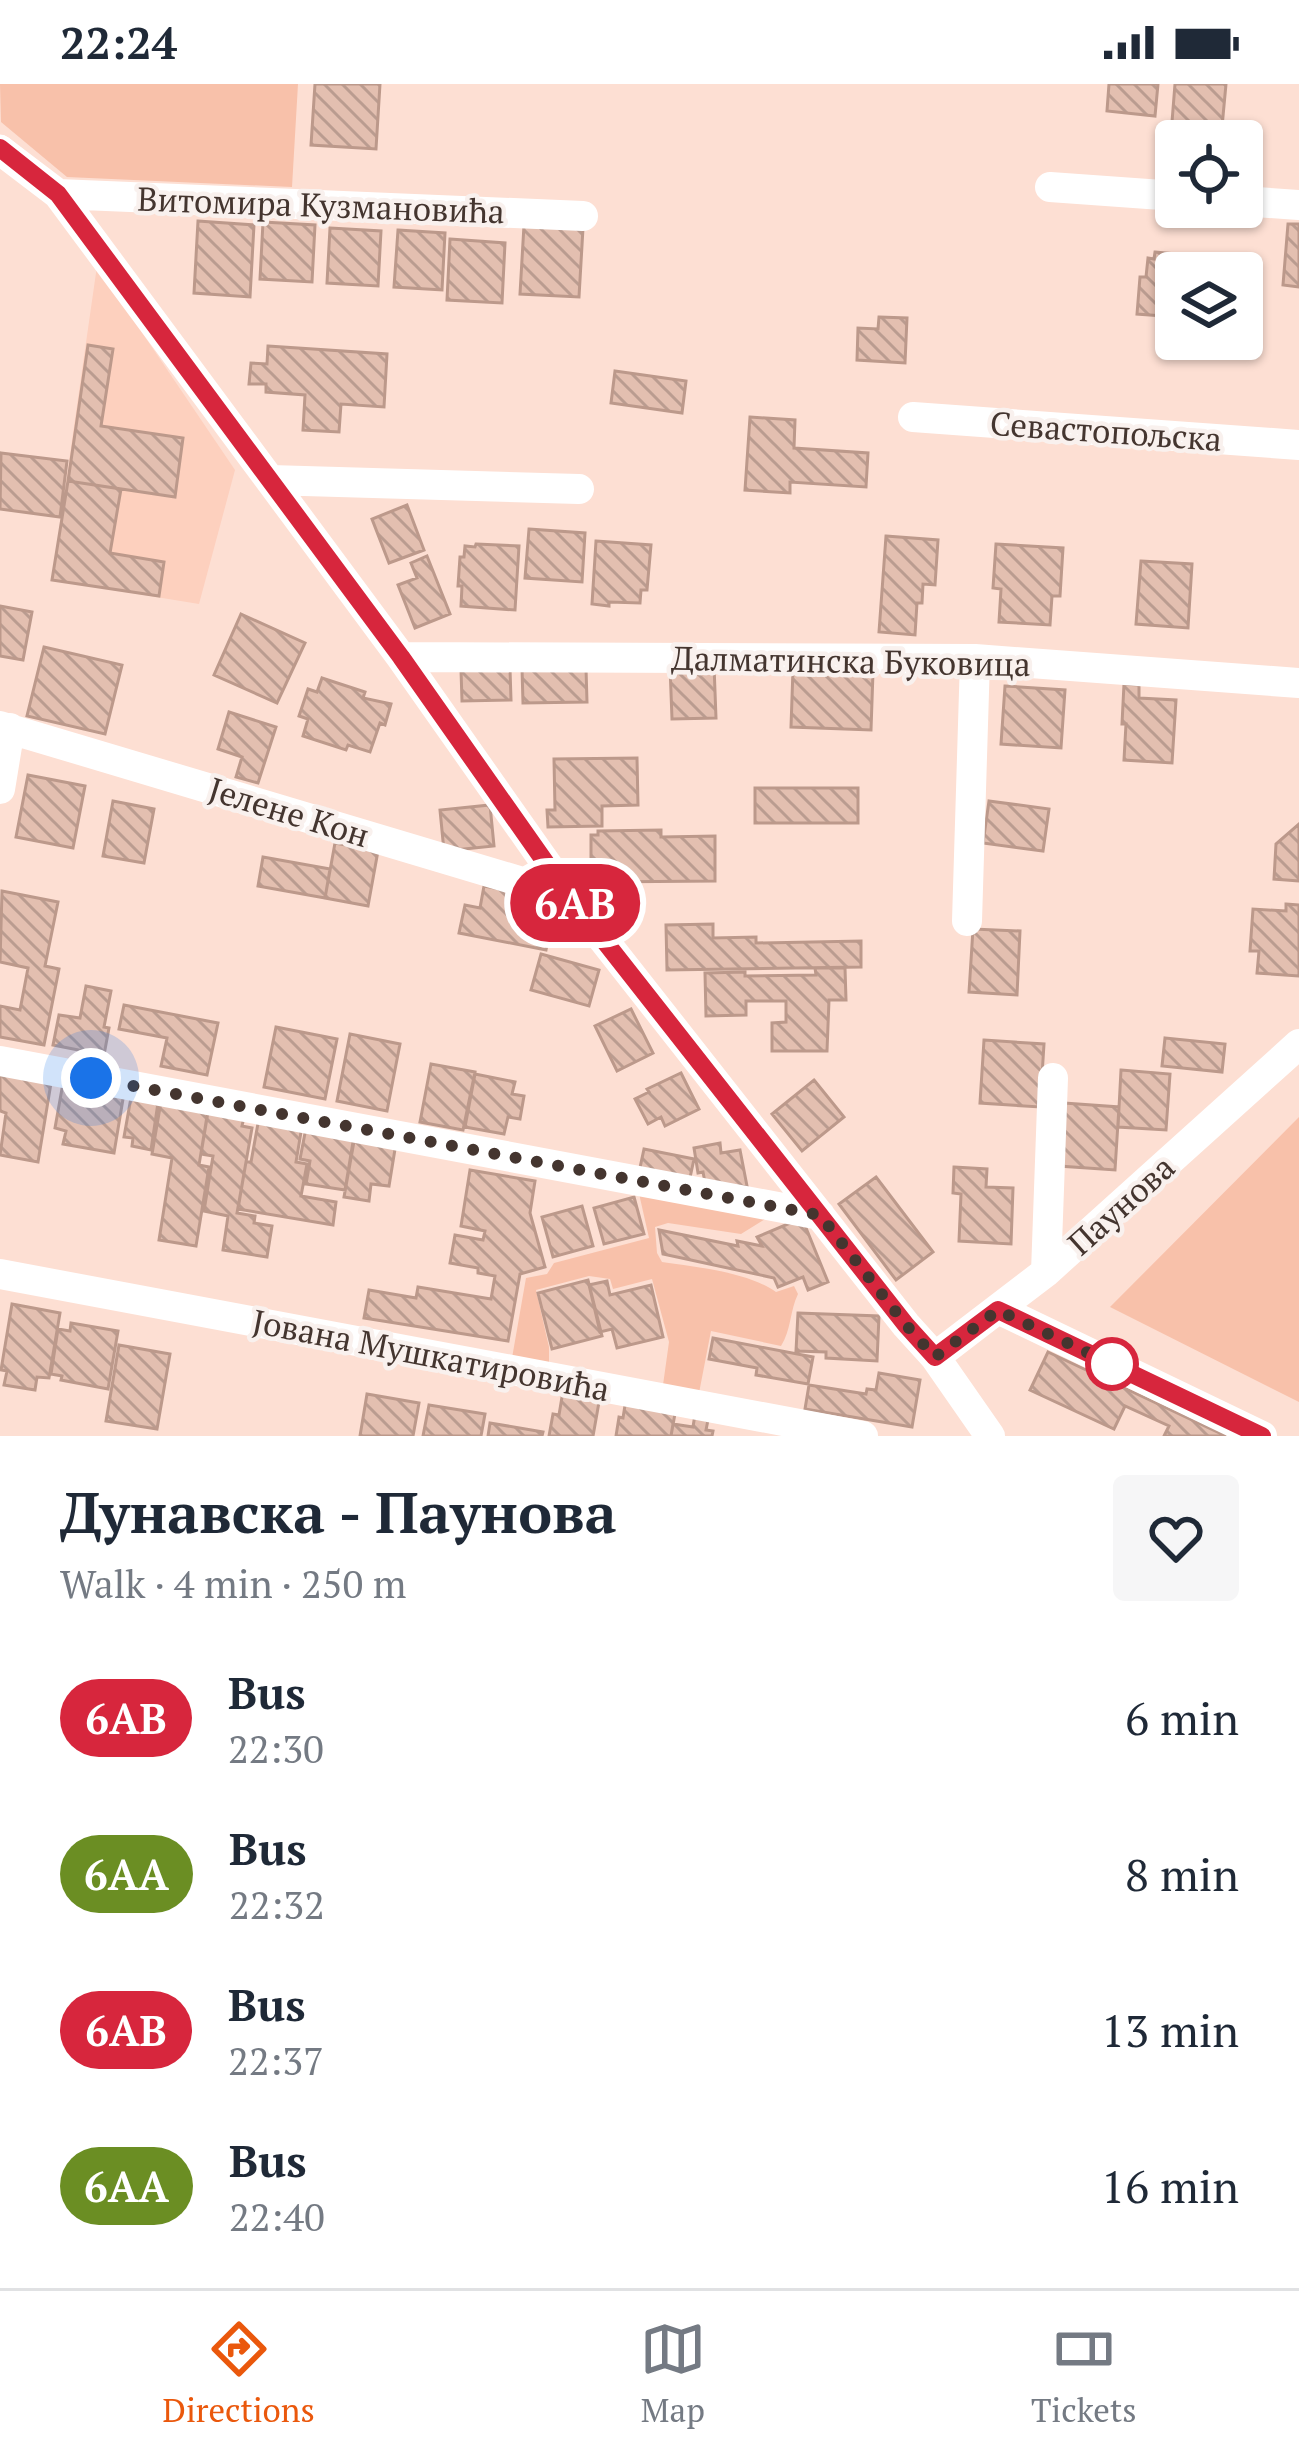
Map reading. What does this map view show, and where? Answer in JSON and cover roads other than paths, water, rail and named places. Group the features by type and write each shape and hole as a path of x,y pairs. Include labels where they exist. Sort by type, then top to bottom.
{"street":[{"path":"1,150 58,194 401,657 569,896 935,1357 990,1436"},
{"path":"1050,188 1155,195"},
{"name":"Витомира Кузмановића","path":"58,194 584,216"},
{"path":"1263,202 1299,205"},
{"name":"Севастопољска","path":"913,417 1299,445"},
{"path":"271,480 579,489"},
{"name":"Далматинска Буковица","path":"401,657 975,659 1299,683"},
{"path":"967,921 975,659"},
{"name":"Јелене Кон","path":"0,789 5,727 569,896"},
{"name":"Паунова","path":"935,1357 1046,1272 1299,1044"},
{"path":"0,1061 820,1215"},
{"path":"1046,1272 1053,1078"},
{"name":"Јована Мушкатировића","path":"0,1274 863,1436"},
{"path":"998,1310 1262,1436"}]}
